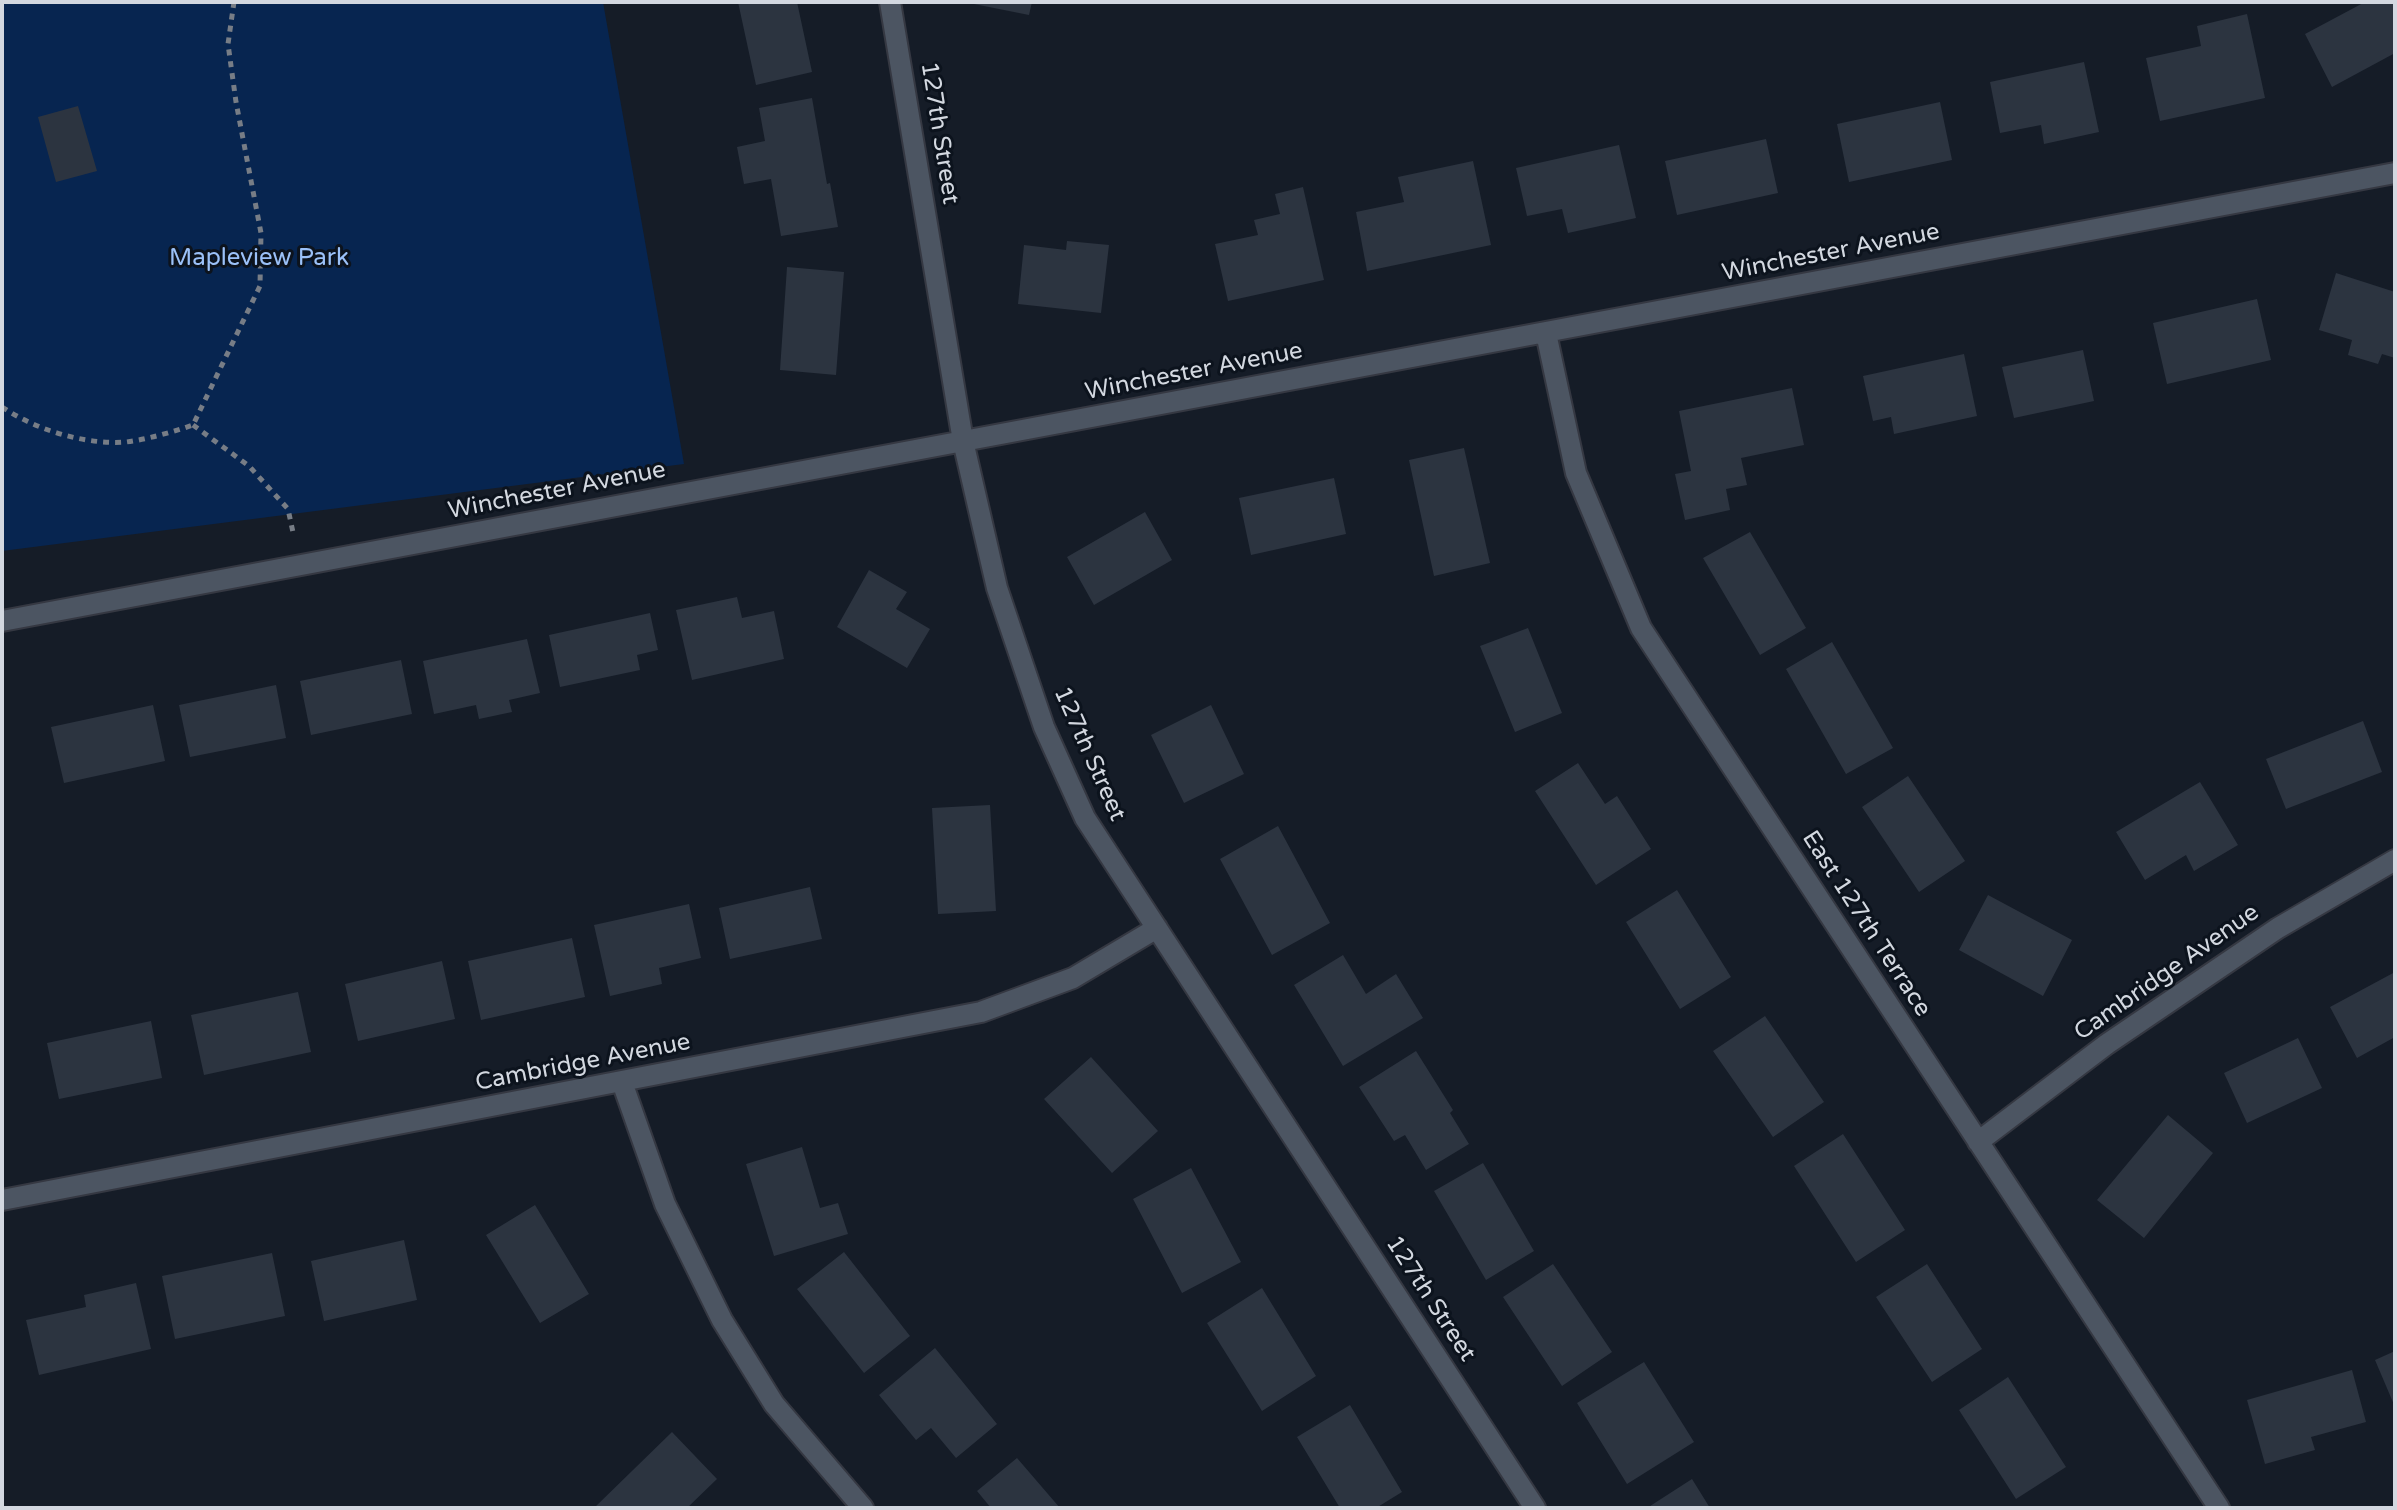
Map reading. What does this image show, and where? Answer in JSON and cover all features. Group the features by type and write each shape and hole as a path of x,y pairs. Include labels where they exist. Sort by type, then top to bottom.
{"street":[{"name":"127th Street","path":"890,2 963,441 997,588 1044,727 1085,818 1535,1508"},
{"name":"Winchester Avenue","path":"2,621 2395,173"},
{"name":"East 127th Terrace","path":"1546,333 1576,473 1641,628 2219,1508"},
{"name":"Cambridge Avenue","path":"1978,1142 2107,1044 2278,928 2395,860"},
{"name":"Cambridge Avenue","path":"2,1200 981,1012 1073,978 1157,928"},
{"path":"622,1082 665,1204 722,1320 774,1404 863,1508"}],"path":[{"path":"2,407 55,432 92,441 126,442 193,425 260,286 261,233 228,44 234,2"},
{"path":"193,425 249,466 288,509 301,565"}],"green space":[{"name":"Mapleview Park","path":"2,2 603,2 684,464 2,551"}],"building":[{"path":"738,2 797,2 812,72 756,85"},
{"path":"964,2 1032,2 1029,15"},
{"path":"2365,2 2395,2 2395,53 2332,87 2305,34"},
{"path":"2247,14 2265,98 2160,121 2146,58 2201,46 2197,26"},
{"path":"2084,62 2099,132 2044,144 2041,125 2000,133 1990,82"},
{"path":"812,98 838,227 781,236 771,179 744,184 737,147 765,141 759,108"},
{"path":"1940,102 1952,160 1849,182 1837,124"},
{"path":"78,106 97,171 56,182 38,117"},
{"path":"1766,139 1778,193 1677,215 1665,161"},
{"path":"1619,145 1636,218 1568,233 1562,209 1527,216 1516,168"},
{"path":"1473,161 1491,245 1367,271 1356,212 1404,202 1398,177"},
{"path":"1303,187 1324,280 1228,301 1215,244 1258,235 1254,220 1280,214 1275,194"},
{"path":"1067,241 1109,245 1101,313 1018,304 1024,245 1066,250"},
{"path":"787,267 844,272 836,375 780,370"},
{"path":"2336,273 2395,292 2395,358 2382,354 2378,364 2348,355 2352,340 2319,330"},
{"path":"2257,299 2271,360 2167,384 2153,323"},
{"path":"2083,350 2094,401 2014,418 2002,367"},
{"path":"1964,354 1977,416 1894,434 1891,417 1873,421 1863,376"},
{"path":"1792,388 1804,445 1741,458 1747,485 1726,489 1730,510 1685,520 1675,474 1691,471 1679,411"},
{"path":"1464,448 1490,563 1434,576 1409,460"},
{"path":"1334,478 1346,534 1251,555 1239,498"},
{"path":"1145,512 1172,560 1094,605 1067,557"},
{"path":"1750,532 1806,628 1760,655 1703,558"},
{"path":"869,570 907,592 896,609 930,629 907,668 837,627"},
{"path":"737,597 742,618 774,611 784,659 692,680 676,610"},
{"path":"650,613 658,650 637,655 640,670 560,687 549,635"},
{"path":"1528,628 1562,713 1515,732 1480,646"},
{"path":"527,639 540,693 509,700 512,712 479,719 476,705 434,714 423,661"},
{"path":"1832,642 1893,748 1846,774 1786,669"},
{"path":"401,660 412,714 311,735 300,681"},
{"path":"276,685 286,738 190,757 179,705"},
{"path":"153,705 165,761 64,783 51,727"},
{"path":"1211,705 1244,774 1184,803 1151,735"},
{"path":"2363,721 2382,772 2286,809 2266,759"},
{"path":"1578,763 1605,804 1617,796 1651,849 1596,885 1535,791"},
{"path":"1908,776 1965,861 1919,892 1862,807"},
{"path":"2200,782 2238,845 2194,871 2186,855 2145,880 2116,832"},
{"path":"990,805 996,911 938,914 932,808"},
{"path":"1278,826 1330,923 1272,955 1220,859"},
{"path":"810,887 822,939 730,959 719,908"},
{"path":"1677,890 1731,977 1680,1009 1626,922"},
{"path":"1988,895 2072,940 2043,996 1959,950"},
{"path":"689,904 701,958 659,968 662,984 610,996 594,925"},
{"path":"572,938 585,997 481,1020 468,961"},
{"path":"1343,955 1366,994 1396,974 1423,1018 1343,1066 1294,985"},
{"path":"442,961 455,1019 358,1041 345,984"},
{"path":"2395,972 2395,1037 2357,1058 2330,1007"},
{"path":"298,992 311,1052 204,1075 191,1015"},
{"path":"1765,1016 1824,1102 1773,1137 1713,1051"},
{"path":"151,1021 162,1078 59,1099 47,1043"},
{"path":"2298,1038 2322,1088 2247,1123 2224,1073"},
{"path":"1416,1051 1453,1110 1450,1113 1469,1144 1426,1170 1405,1135 1394,1141 1359,1087"},
{"path":"1091,1057 1158,1131 1112,1173 1044,1099"},
{"path":"2168,1115 2213,1153 2144,1238 2097,1200"},
{"path":"1843,1134 1905,1230 1856,1262 1794,1166"},
{"path":"802,1147 820,1208 838,1203 848,1234 774,1256 746,1164"},
{"path":"1483,1163 1534,1251 1486,1280 1434,1191"},
{"path":"1191,1168 1241,1262 1182,1293 1133,1199"},
{"path":"535,1205 589,1294 540,1323 486,1235"},
{"path":"404,1240 417,1300 324,1321 311,1261"},
{"path":"844,1252 910,1336 864,1373 797,1289"},
{"path":"272,1253 285,1316 175,1339 162,1276"},
{"path":"1553,1264 1612,1352 1562,1386 1503,1297"},
{"path":"1927,1264 1982,1349 1932,1382 1876,1297"},
{"path":"136,1283 151,1349 39,1375 26,1320 86,1307 84,1295"},
{"path":"1262,1288 1316,1376 1262,1411 1207,1323"},
{"path":"935,1348 997,1424 956,1458 931,1428 916,1440 879,1395"},
{"path":"2395,1351 2395,1407 2375,1360"},
{"path":"1644,1362 1694,1442 1627,1484 1577,1403"},
{"path":"2352,1370 2366,1422 2311,1437 2315,1450 2265,1464 2247,1400"},
{"path":"2008,1377 2066,1467 2016,1499 1959,1410"},
{"path":"1350,1405 1402,1492 1376,1508 1340,1508 1297,1437"},
{"path":"672,1432 717,1479 687,1508 594,1508"},
{"path":"1017,1458 1060,1508 991,1508 977,1491"},
{"path":"1692,1479 1710,1508 1647,1508"}]}
